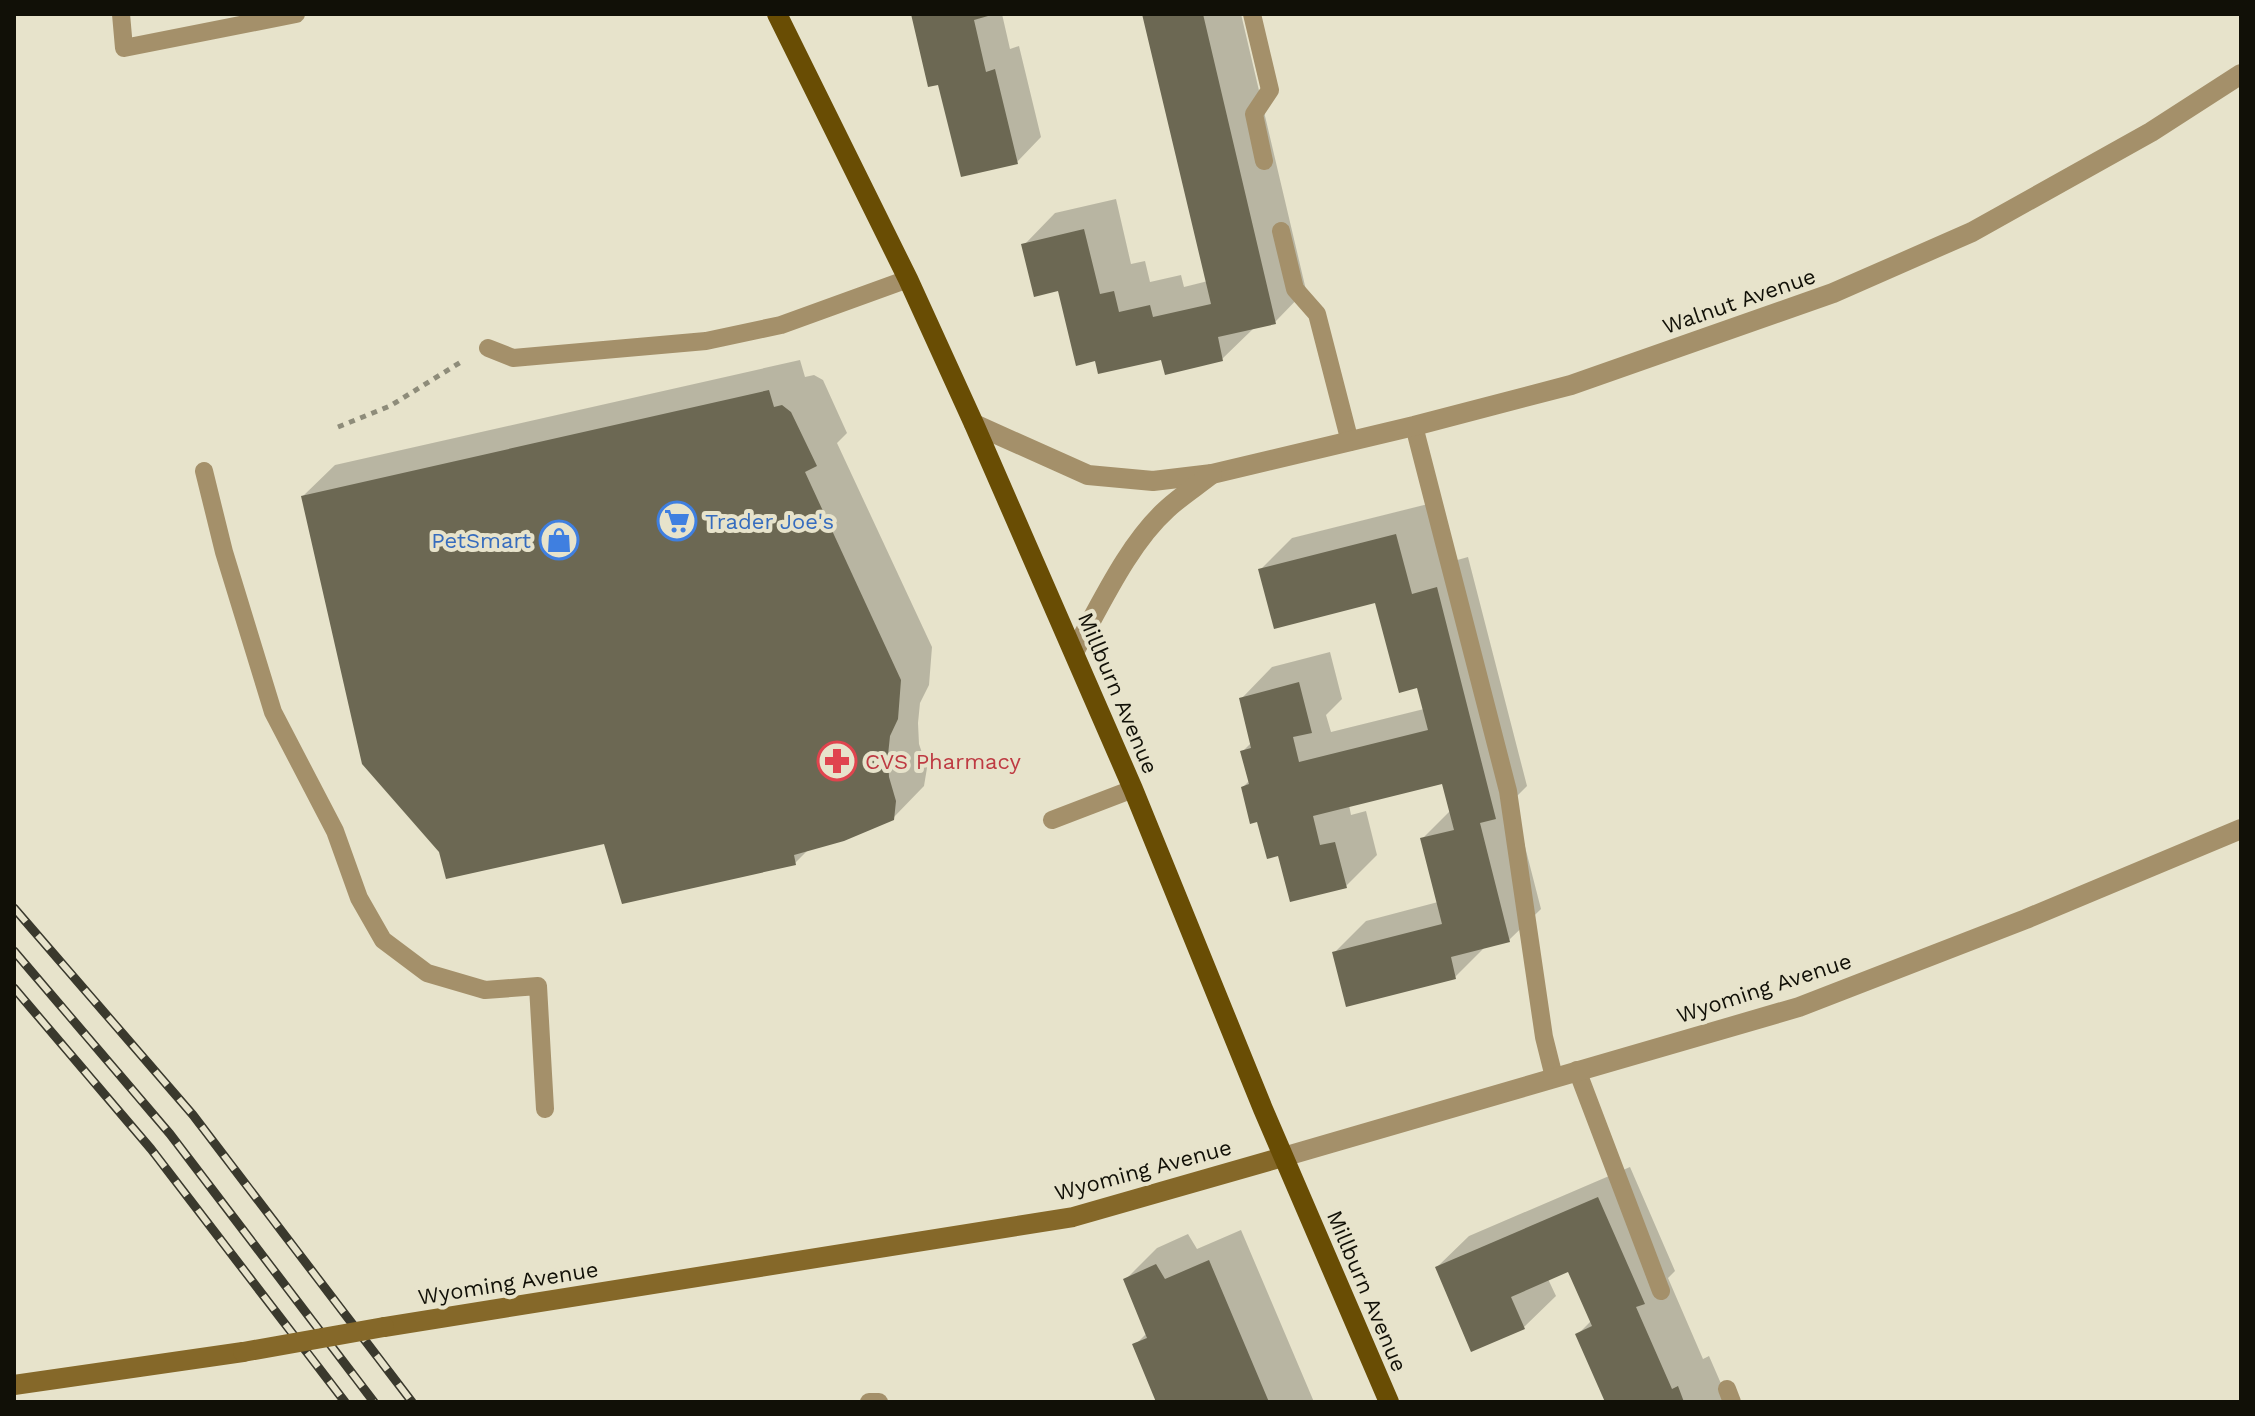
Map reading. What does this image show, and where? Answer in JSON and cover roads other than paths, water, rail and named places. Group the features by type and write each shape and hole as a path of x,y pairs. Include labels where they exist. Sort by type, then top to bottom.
{"main road":[{"name":"Millburn Avenue","path":"777,14 908,279 974,424 1133,789 1283,1157 1389,1402"},
{"name":"Wyoming Avenue","path":"14,1385 243,1352 1073,1217 1283,1157"}],"street":[{"name":"Walnut Avenue","path":"974,424 1088,475 1153,481 1212,474 1571,385 1833,293 1972,232 2151,132 2241,74"},
{"name":"Walnut Avenue","path":"1074,652 1146,533 1166,510 1212,474"},
{"name":"Wyoming Avenue","path":"1283,1157 1799,1007 2026,919 2241,829"}],"lane":[{"path":"121,14 124,48 296,14"},
{"path":"1252,14 1270,90 1254,114 1264,161"},
{"path":"1281,231 1295,289 1317,314 1350,442"},
{"path":"488,348 513,358 706,341 781,325 908,279"},
{"path":"1414,426 1508,791 1544,1037 1554,1077"},
{"path":"204,471 224,552 273,712 335,831 359,898 383,940 427,973 485,990 538,986 545,1109"},
{"path":"1052,820 1133,789"},
{"path":"1577,1070 1661,1291"},
{"path":"869,1402 879,1402"}],"railway":[{"path":"14,908 193,1115 412,1402"},
{"path":"14,951 170,1134 374,1402"},
{"path":"14,988 151,1149 345,1402"}],"place":[{"name":"Trader Joe's","path":"677,521"},
{"name":"PetSmart","path":"559,540"},
{"name":"CVS Pharmacy","path":"837,761"}]}
